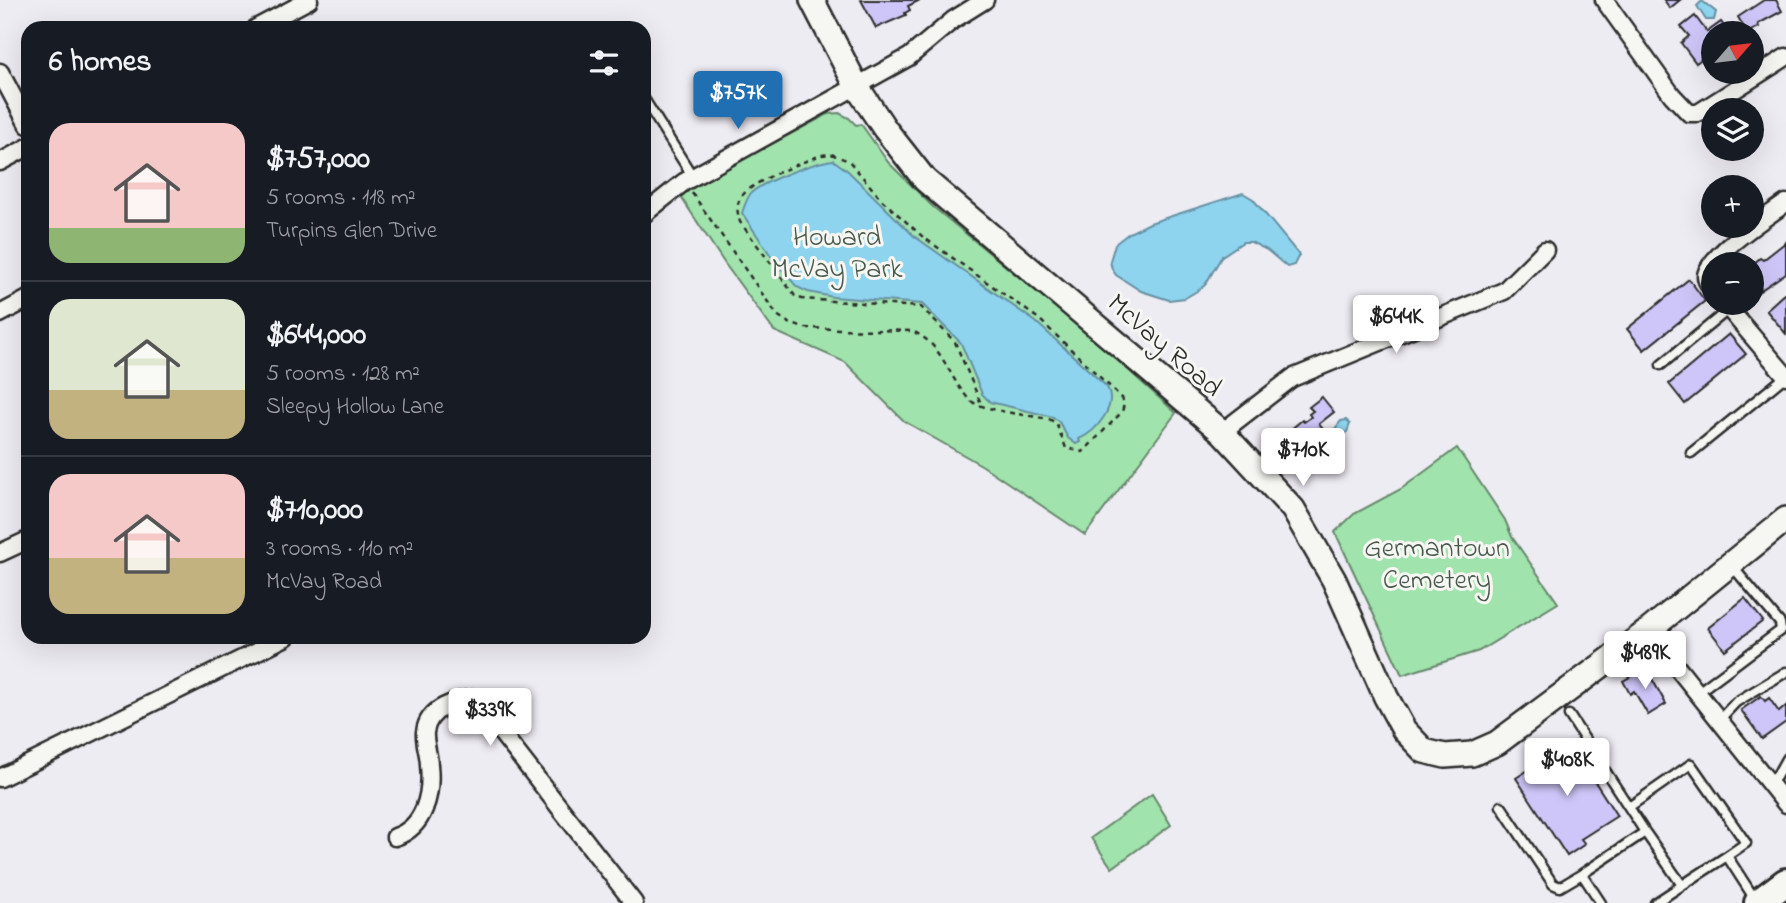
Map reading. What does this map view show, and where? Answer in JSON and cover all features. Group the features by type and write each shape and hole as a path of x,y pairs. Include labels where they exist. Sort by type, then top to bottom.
{"main road":[{"path":"1758,903 1786,882"}],"street":[{"path":"269,21 309,0"},
{"name":"McVay Road","path":"812,0 858,87 885,129 925,180 1222,432 1293,509 1334,580 1386,697 1404,730 1424,751 1445,756 1472,754 1497,743 1648,631 1786,519"},
{"path":"651,209 689,179 858,87 922,48 953,20 985,0"},
{"path":"1604,0 1672,94 1689,113 1698,113 1786,57"},
{"path":"0,72 21,112"},
{"path":"0,162 21,152"},
{"path":"1723,252 1786,203"},
{"path":"1222,432 1292,378 1504,290 1545,250"},
{"path":"0,314 21,303"},
{"path":"1735,315 1786,376"},
{"path":"0,553 21,543"},
{"path":"1648,631 1786,804"},
{"path":"0,778 272,644"},
{"path":"395,837 406,832 419,820 427,802 430,773 425,731 430,719 455,700 475,699 634,903"}],"lane":[{"path":"651,111 689,179"},
{"path":"1661,365 1717,315"},
{"path":"1691,453 1786,376"},
{"path":"1697,693 1781,629 1780,623 1730,564"},
{"path":"1719,720 1736,702 1786,673"},
{"path":"1569,715 1682,885"},
{"path":"1770,784 1786,759"},
{"path":"1629,807 1691,764 1746,843 1655,903"},
{"path":"1501,806 1553,884 1560,887 1645,832"},
{"path":"1727,856 1758,903"},
{"path":"1582,874 1601,903"}],"path":[{"path":"689,179 777,315 789,323 804,328 911,331 922,334 971,401 982,406 1049,419 1056,423 1066,448 1083,452 1122,412 1124,404 1122,398 1039,318 923,237 882,200 849,161 831,154 821,155 750,187 739,198 737,210 740,222 794,296 802,299 920,307 955,342 982,406"}],"green space":[{"name":"Howard McVay Park","path":"839,113 856,125 861,124 888,162 932,206 1085,331 1176,413 1085,535 983,466 904,421 845,362 774,331 679,194 828,114"},
{"name":"Germantown Cemetery","path":"1457,448 1505,520 1512,537 1558,603 1479,651 1402,675 1335,532 1354,514 1401,489"},
{"path":"1152,794 1171,825 1112,868 1091,838"}],"water":[{"path":"1702,1 1716,12 1714,20 1706,20 1697,6"},
{"path":"833,160 848,171 914,236 1036,322 1107,387 1110,402 1104,418 1092,431 1079,439 1080,442 1076,444 1068,438 1053,417 990,402 982,394 961,343 922,304 833,297 797,287 773,259 742,213 751,193 757,188 790,173"},
{"path":"1243,193 1253,199 1299,255 1294,265 1287,267 1267,250 1251,242 1243,242 1222,256 1205,285 1185,298 1169,300 1141,291 1116,275 1112,269 1110,261 1115,244 1129,233 1150,223"},
{"path":"1346,420 1350,424 1347,432 1341,438 1335,438 1334,430 1341,421"}],"building":[{"path":"861,0 920,0 908,6 910,10 906,15 876,28"},
{"path":"1664,0 1680,0 1670,8"},
{"path":"1764,0 1776,0 1782,11 1764,21 1740,21 1738,17"},
{"path":"1695,16 1701,24 1701,59 1696,63 1681,43 1689,36 1681,27"},
{"path":"1786,242 1786,273 1764,288 1764,259"},
{"path":"1689,279 1701,296 1701,304 1644,350 1627,329"},
{"path":"1786,294 1786,334 1766,310"},
{"path":"1729,334 1746,354 1685,404 1669,384"},
{"path":"1322,397 1334,412 1319,424 1329,437 1307,454 1289,431 1302,420 1304,422 1311,417 1309,414 1313,411 1309,407"},
{"path":"1745,598 1763,621 1725,650 1708,628"},
{"path":"1646,668 1666,704 1648,715 1634,691 1630,694 1623,681"},
{"path":"1761,696 1765,701 1769,698 1779,712 1786,706 1786,722 1762,739 1741,710"},
{"path":"1570,743 1617,816 1581,839 1585,844 1567,856 1516,778"}]}
